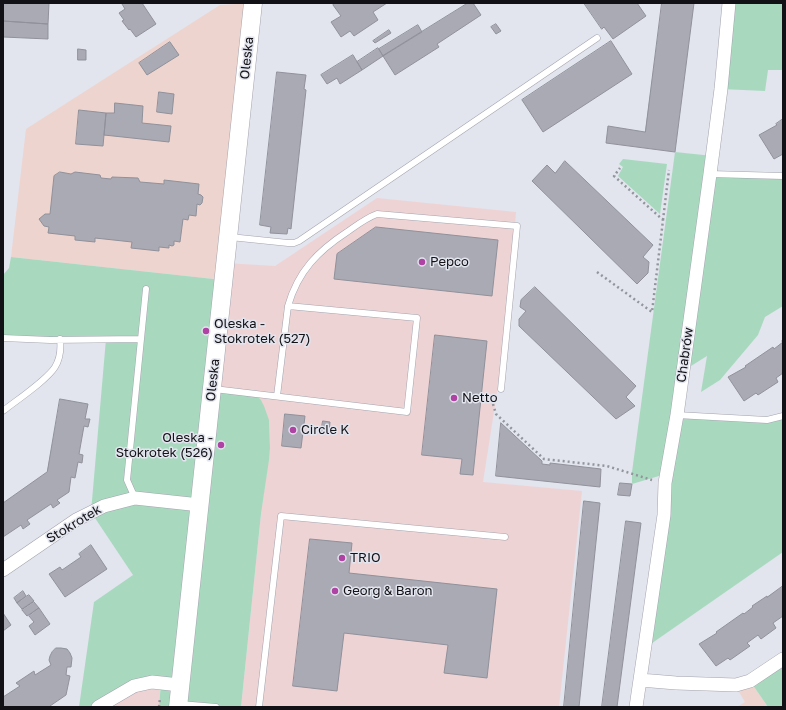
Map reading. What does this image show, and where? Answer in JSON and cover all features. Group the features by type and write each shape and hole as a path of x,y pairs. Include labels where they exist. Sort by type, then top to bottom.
{"main road":[{"name":"Oleska","path":"178,705 253,3"}],"street":[{"name":"Chabrów","path":"636,707 664,515 665,483 677,415 710,174 721,89 729,3"},
{"name":"Stokrotek","path":"3,570 76,520 104,506 135,498 200,505"},
{"path":"640,680 676,683 736,684 750,681 783,659"},
{"path":"101,706 134,686 152,682 180,685"}],"lane":[{"path":"228,237 288,243 299,241 596,38"},
{"path":"710,174 783,176"},
{"path":"277,396 288,306 293,289 314,259 334,241 368,218 377,214 517,226 501,389"},
{"path":"135,498 127,480 146,289"},
{"path":"213,388 407,412 417,318 288,306"},
{"path":"3,338 141,339"},
{"path":"3,411 50,374 56,365 61,346 60,339"},
{"path":"677,415 767,420 783,416"},
{"path":"259,707 281,516 505,537"},
{"path":"178,705 216,707"}],"path":[{"path":"620,168 614,176 663,220"},
{"path":"597,272 652,312 669,170"},
{"path":"494,404 496,414 544,459 607,466 655,481"}],"shaded area":[{"path":"253,3 223,280 11,257 26,129 220,5"},
{"path":"377,198 516,212 507,328 483,482 582,491 559,707 241,707 261,514 270,448 269,420 213,388 225,263 275,266"},
{"path":"750,681 768,707 737,707 745,702 735,685"},
{"path":"161,683 159,707 98,707 115,696"}],"green space":[{"path":"729,3 783,3 783,70 768,70 765,91 721,89"},
{"path":"675,152 713,156 710,174 783,176 783,306 765,317 758,335 720,380 701,392 707,356 683,371 677,414 767,420 783,416 783,552 645,648 669,473 632,484 632,472"},
{"path":"623,159 667,164 660,214 618,176 623,167 619,164"},
{"path":"11,257 223,280 213,388 254,393 261,400 269,420 269,460 261,514 241,707 159,707 161,683 152,682 98,707 79,707 94,602 133,575 91,512 106,339 3,338 3,275 9,268"},
{"path":"783,660 783,707 768,707 750,681"}],"building":[{"path":"3,3 49,3 48,24 3,21"},
{"path":"142,3 156,24 136,37 122,21 124,20 119,13 125,9 122,4"},
{"path":"337,3 387,3 373,12 378,20 354,36 350,31 341,37 331,22 341,16 333,5"},
{"path":"468,3 473,3 481,15 437,44 439,47 395,75 383,56"},
{"path":"584,3 637,3 646,16 613,39 604,27 602,29"},
{"path":"662,3 694,3 675,152 606,143 608,126 645,132"},
{"path":"3,21 48,24 48,39 3,37"},
{"path":"496,24 501,31 496,34 491,27"},
{"path":"418,25 422,32 383,56 379,49"},
{"path":"389,30 391,33 375,43 373,41"},
{"path":"611,41 632,74 543,132 522,100"},
{"path":"170,42 179,55 147,75 139,63"},
{"path":"378,48 383,56 362,70 357,62"},
{"path":"78,49 86,50 86,60 78,60"},
{"path":"353,55 362,70 340,84 337,78 327,84 321,75"},
{"path":"277,72 306,75 304,89 306,90 291,229 288,228 287,234 270,233 271,227 260,225"},
{"path":"159,92 174,94 172,114 157,112"},
{"path":"115,103 143,106 142,123 171,126 169,142 104,135 106,113 114,113"},
{"path":"79,110 106,113 103,146 76,144"},
{"path":"783,119 783,154 774,159 759,135 777,125 776,124"},
{"path":"565,161 653,245 643,257 649,262 648,273 637,284 532,181 547,165 555,173"},
{"path":"60,172 100,175 101,178 111,179 112,177 138,178 140,182 164,184 164,180 199,184 198,194 203,197 202,203 200,205 197,204 196,216 189,215 188,220 183,219 180,242 174,241 174,245 169,245 169,248 159,247 159,251 131,248 132,242 95,238 95,242 75,240 75,236 48,233 49,227 44,226 39,219 45,214 50,214 54,176"},
{"path":"376,227 498,240 492,296 334,279 337,254"},
{"path":"535,287 636,386 626,397 635,406 616,419 519,326 519,319 526,311 520,307 521,300"},
{"name":"Netto","path":"435,335 487,341 473,475 460,474 462,459 422,455"},
{"path":"783,342 783,373 776,378 778,382 758,395 756,393 744,401 728,377 746,367 745,366 773,347 774,349"},
{"path":"60,399 88,404 85,419 90,419 88,427 84,426 79,454 83,455 82,463 78,462 75,478 71,477 69,492 57,500 60,503 53,508 51,504 27,520 30,524 23,529 21,525 3,537 3,503 47,472"},
{"path":"285,414 305,416 301,448 282,446"},
{"path":"323,421 330,422 329,433 321,432"},
{"path":"501,423 542,461 542,464 550,465 550,463 601,469 600,487 496,476"},
{"path":"620,483 632,484 630,496 618,495"},
{"path":"584,501 600,503 579,707 564,707"},
{"path":"626,521 641,523 617,707 602,707"},
{"path":"310,539 352,543 349,573 497,589 487,678 444,673 448,645 344,633 337,691 293,686"},
{"path":"91,545 107,569 65,597 49,574 60,567 62,570 81,557 79,554"},
{"path":"783,586 783,616 773,623 776,628 761,639 758,635 747,643 750,646 730,660 728,658 716,666 699,644"},
{"path":"23,591 26,596 17,603 14,598"},
{"path":"29,595 34,601 22,609 17,603"},
{"path":"34,602 39,608 27,616 22,610"},
{"path":"39,608 50,624 35,635 29,626 34,622 29,616"},
{"path":"3,613 11,625 3,631"},
{"path":"56,648 67,649 72,658 71,667 67,667 66,675 70,676 66,695 50,706 51,707 3,707 3,697 20,686 16,683 34,671 35,675 51,665 49,660 50,656"}],"place":[{"name":"Pepco","path":"422,262"},
{"name":"Oleska - Stokrotek (527)","path":"206,331"},
{"name":"Netto","path":"454,398"},
{"name":"Circle K","path":"293,430"},
{"name":"Oleska - Stokrotek (526)","path":"221,445"},
{"name":"TRIO","path":"342,558"},
{"name":"Georg & Baron","path":"335,591"}]}
